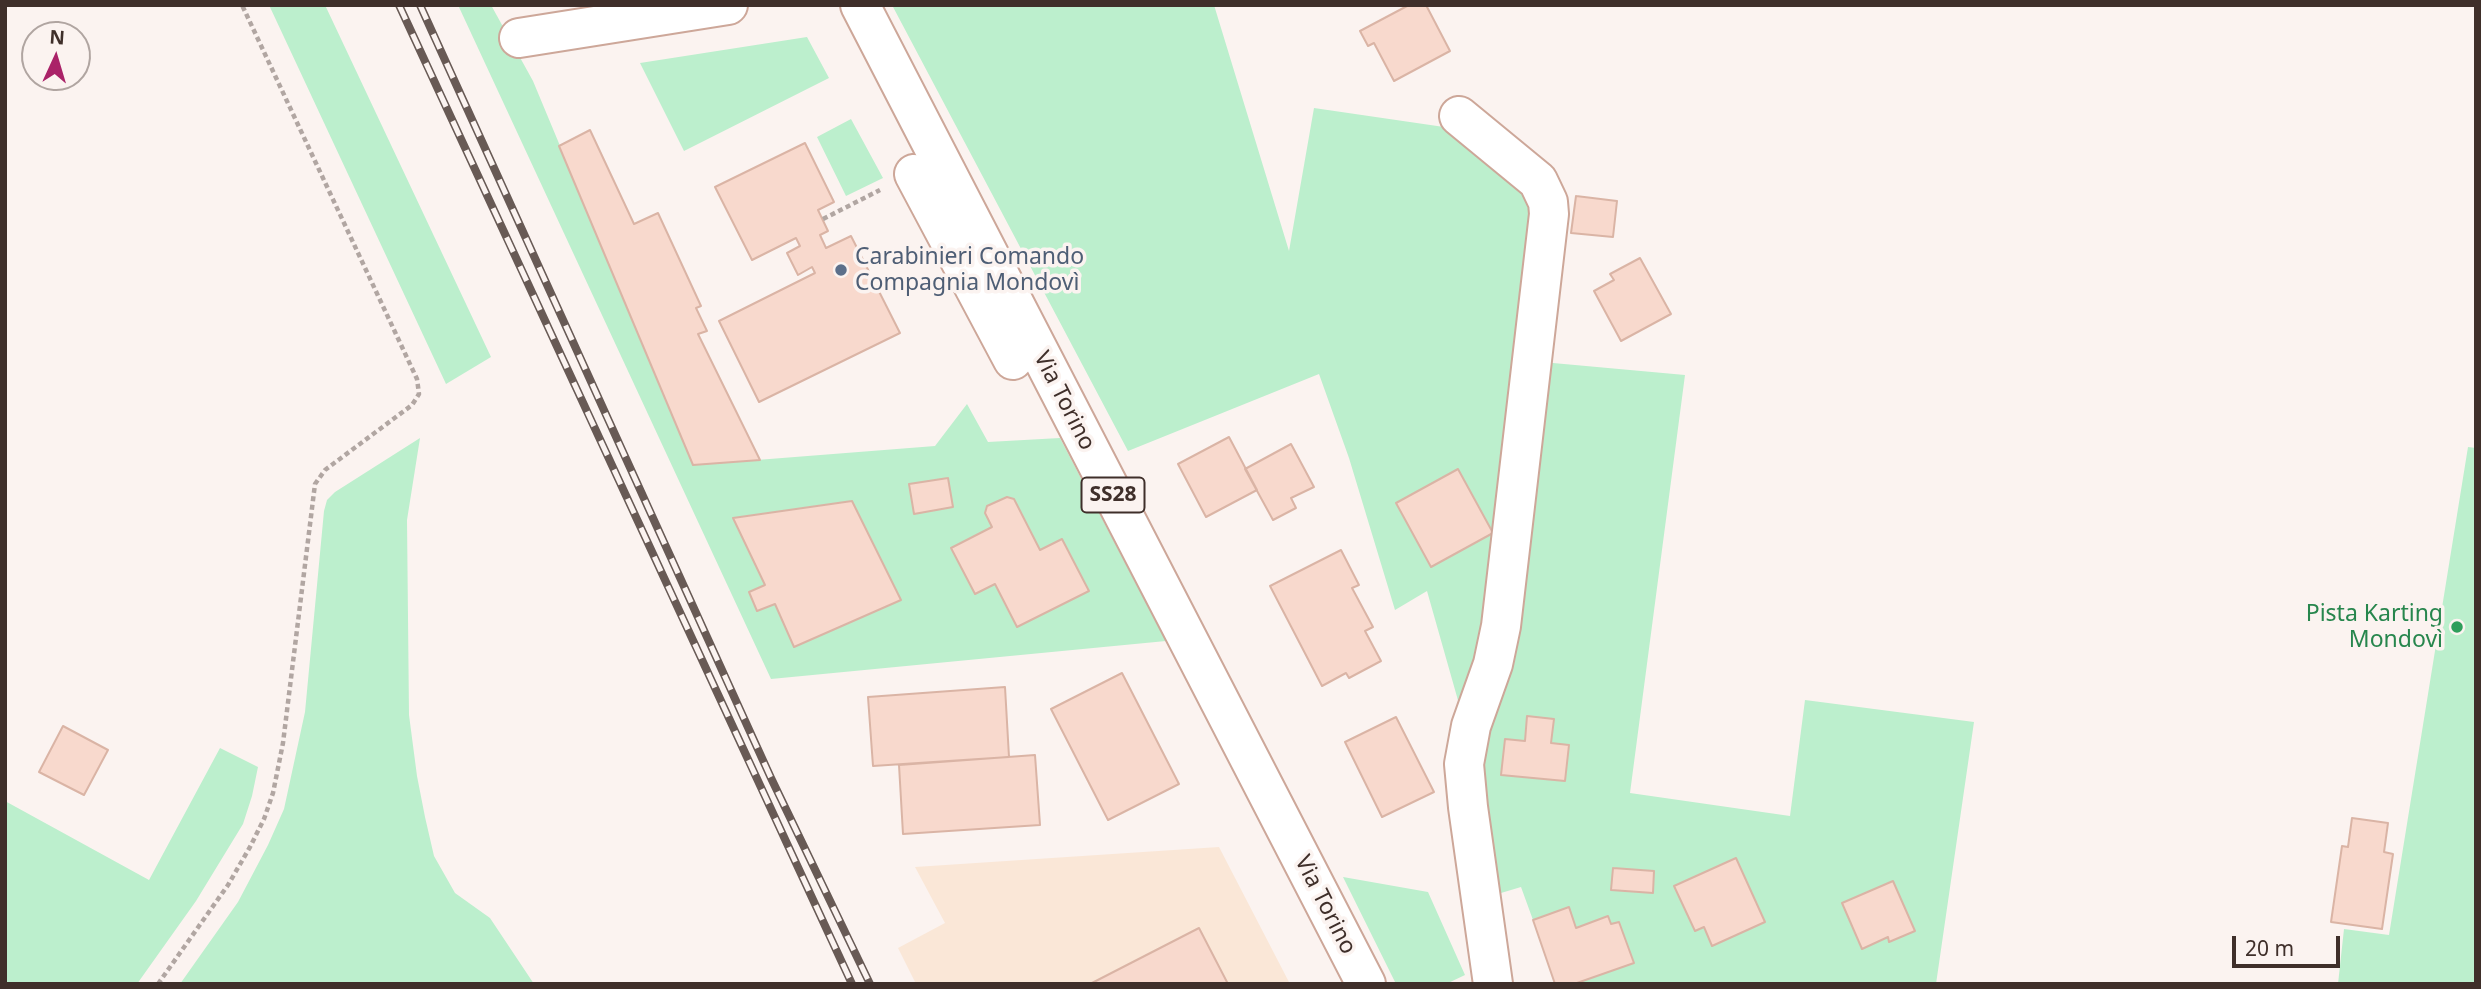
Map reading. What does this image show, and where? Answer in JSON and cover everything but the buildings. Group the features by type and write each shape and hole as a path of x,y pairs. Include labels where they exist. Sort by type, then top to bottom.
{"main road":[{"path":"519,38 728,5"},
{"name":"Via Torino","path":"860,5 1366,984"},
{"path":"1459,116 1538,181 1548,202 1549,214 1501,626 1493,664 1471,726 1464,764 1493,984"},
{"path":"901,180 1013,360"}],"path":[{"path":"158,984 228,885 260,828 273,793 283,743 315,484 325,470 412,405 419,394 417,379 242,5"},
{"path":"823,219 901,180"}],"shaded area":[{"path":"1219,847 1290,984 916,984 898,948 945,923 915,867"}],"green space":[{"path":"269,5 325,5 491,357 446,384"},
{"path":"458,5 491,5 533,81 693,465 935,446 967,404 988,442 1060,438 1166,641 771,679"},
{"path":"892,5 1214,5 1289,251 1314,108 1461,131 1532,195 1490,623 1463,718 1427,591 1395,610 1349,458 1319,374 1128,451"},
{"path":"807,37 829,78 684,151 640,63"},
{"path":"851,119 883,178 846,196 817,137"},
{"path":"1542,362 1685,375 1630,793 1790,816 1805,700 1974,722 1936,984 1574,984 1634,963 1619,922 1611,924 1608,916 1576,928 1569,907 1533,920 1521,887 1491,896 1474,785"},
{"path":"420,438 407,520 409,715 425,817 434,856 455,893 490,918 534,984 180,984 238,902 284,809 305,712 327,500 335,492"},
{"name":"Pista Karting Mondovì","path":"2468,447 2476,448 2476,984 2338,984 2344,929 2389,935"},
{"path":"220,748 258,767 243,824 196,901 137,984 5,984 5,801 149,880"},
{"path":"1343,877 1428,892 1465,975 1446,984 1396,984"}],"railway":[{"path":"399,5 852,984"},
{"path":"420,5 771,778 870,984"}],"place":[{"name":"Carabinieri Comando Compagnia Mondovì","path":"841,270"},
{"name":"Pista Karting Mondovì","path":"2457,627"}]}
